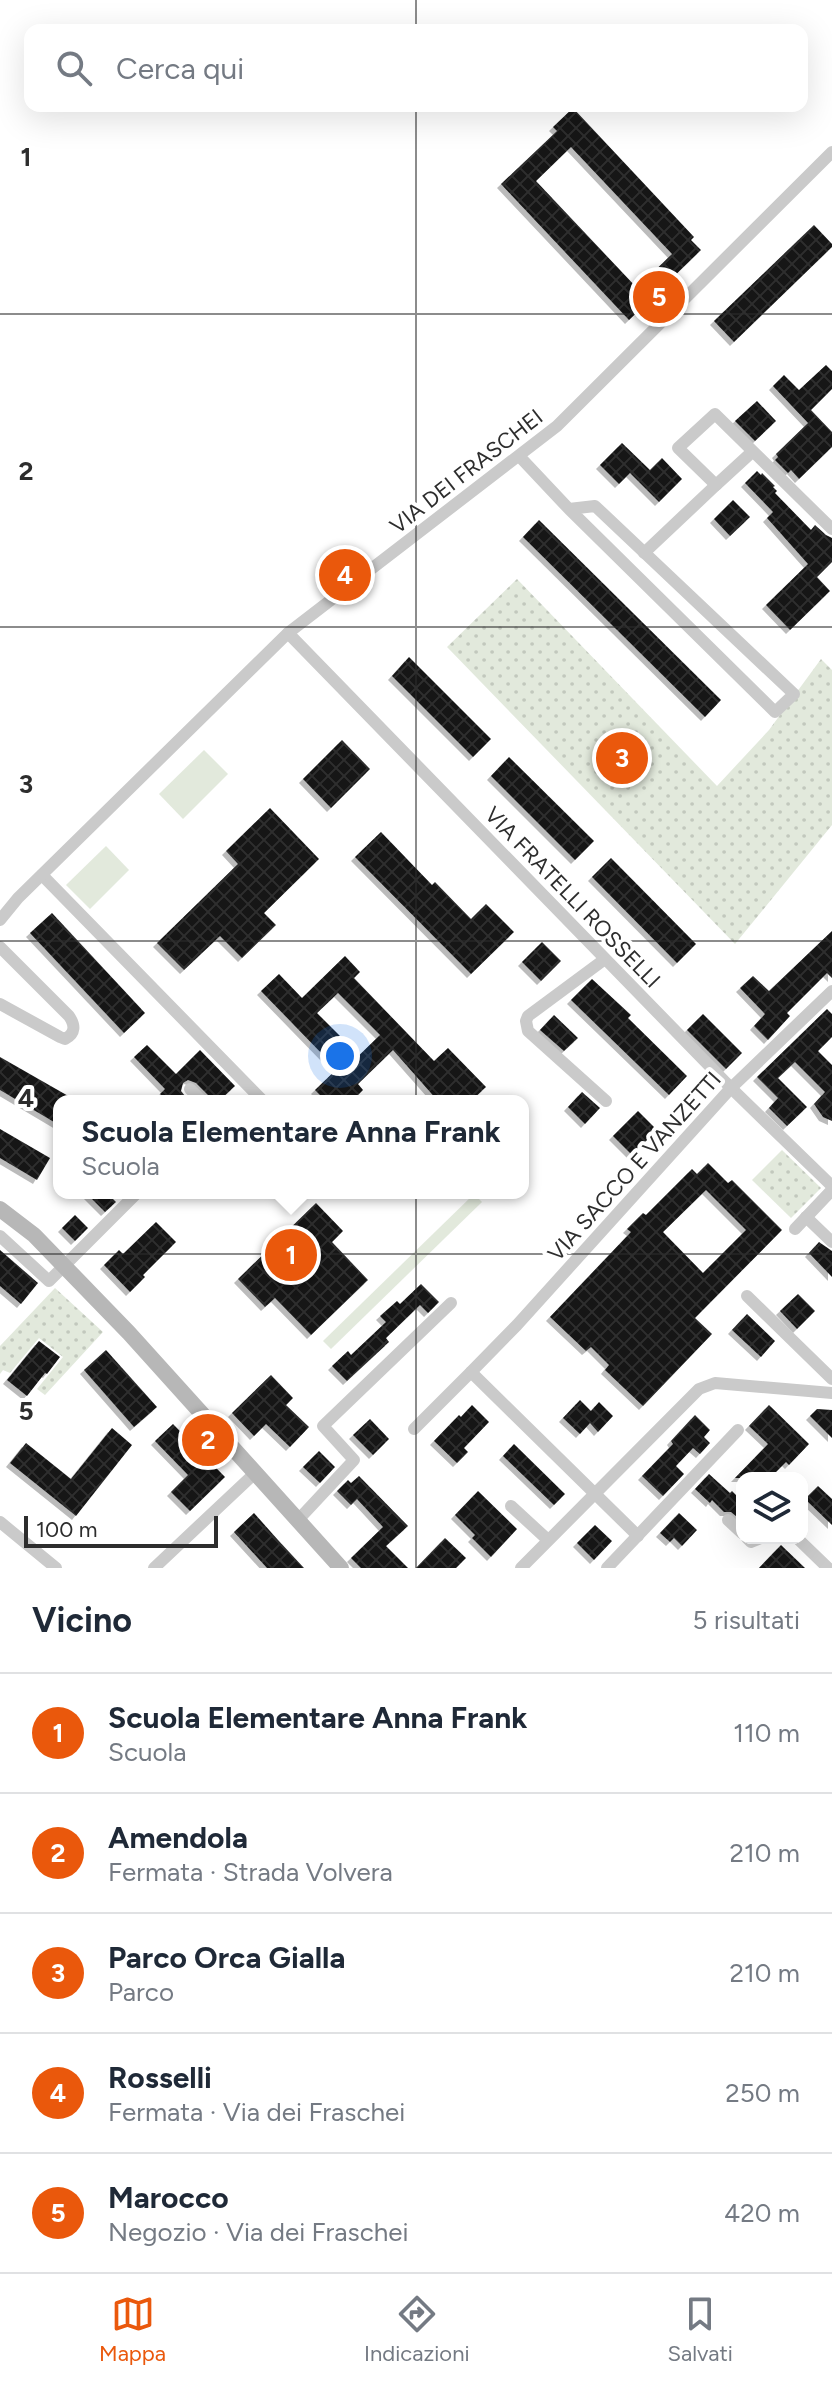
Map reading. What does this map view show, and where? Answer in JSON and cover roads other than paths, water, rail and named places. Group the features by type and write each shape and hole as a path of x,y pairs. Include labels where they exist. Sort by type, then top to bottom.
{"street":[{"name":"VIA DEI FRASCHEI","path":"0,920 288,633 557,426 832,152"},
{"path":"716,485 678,448 715,414 832,529"},
{"path":"644,553 752,452"},
{"path":"520,457 569,509 775,712 794,694 595,506 569,509"},
{"name":"VIA FRATELLI ROSSELLI","path":"288,633 832,1188 795,1229"},
{"path":"42,875 257,1095"},
{"path":"0,947 69,1016 74,1030 65,1039 0,1004"},
{"path":"605,959 533,1012 526,1021 528,1031 606,1101"},
{"name":"VIA SACCO E VANZETTI","path":"414,1429 528,1313 731,1088 832,991"},
{"path":"190,1089 196,1095"},
{"path":"0,1236 49,1281 131,1199"},
{"path":"0,1209 34,1235 129,1333 341,1568"},
{"path":"806,1217 832,1242"},
{"path":"747,1296 832,1379"},
{"path":"299,1519 354,1460 323,1426 451,1303"},
{"path":"471,1372 638,1536"},
{"path":"521,1568 706,1385 715,1383 832,1393"},
{"path":"607,1568 738,1430"},
{"path":"154,1568 255,1473"},
{"path":"511,1506 548,1540"},
{"path":"728,1520 736,1527"},
{"path":"0,1522 56,1568"},
{"path":"803,1544 828,1568"}],"place":[{"name":"Marocco","path":"659,297"},
{"name":"Rosselli","path":"345,575"},
{"name":"Parco Orca Gialla","path":"622,758"},
{"name":"Scuola Elementare Anna Frank","path":"291,1255"},
{"name":"Amendola","path":"208,1440"}]}
